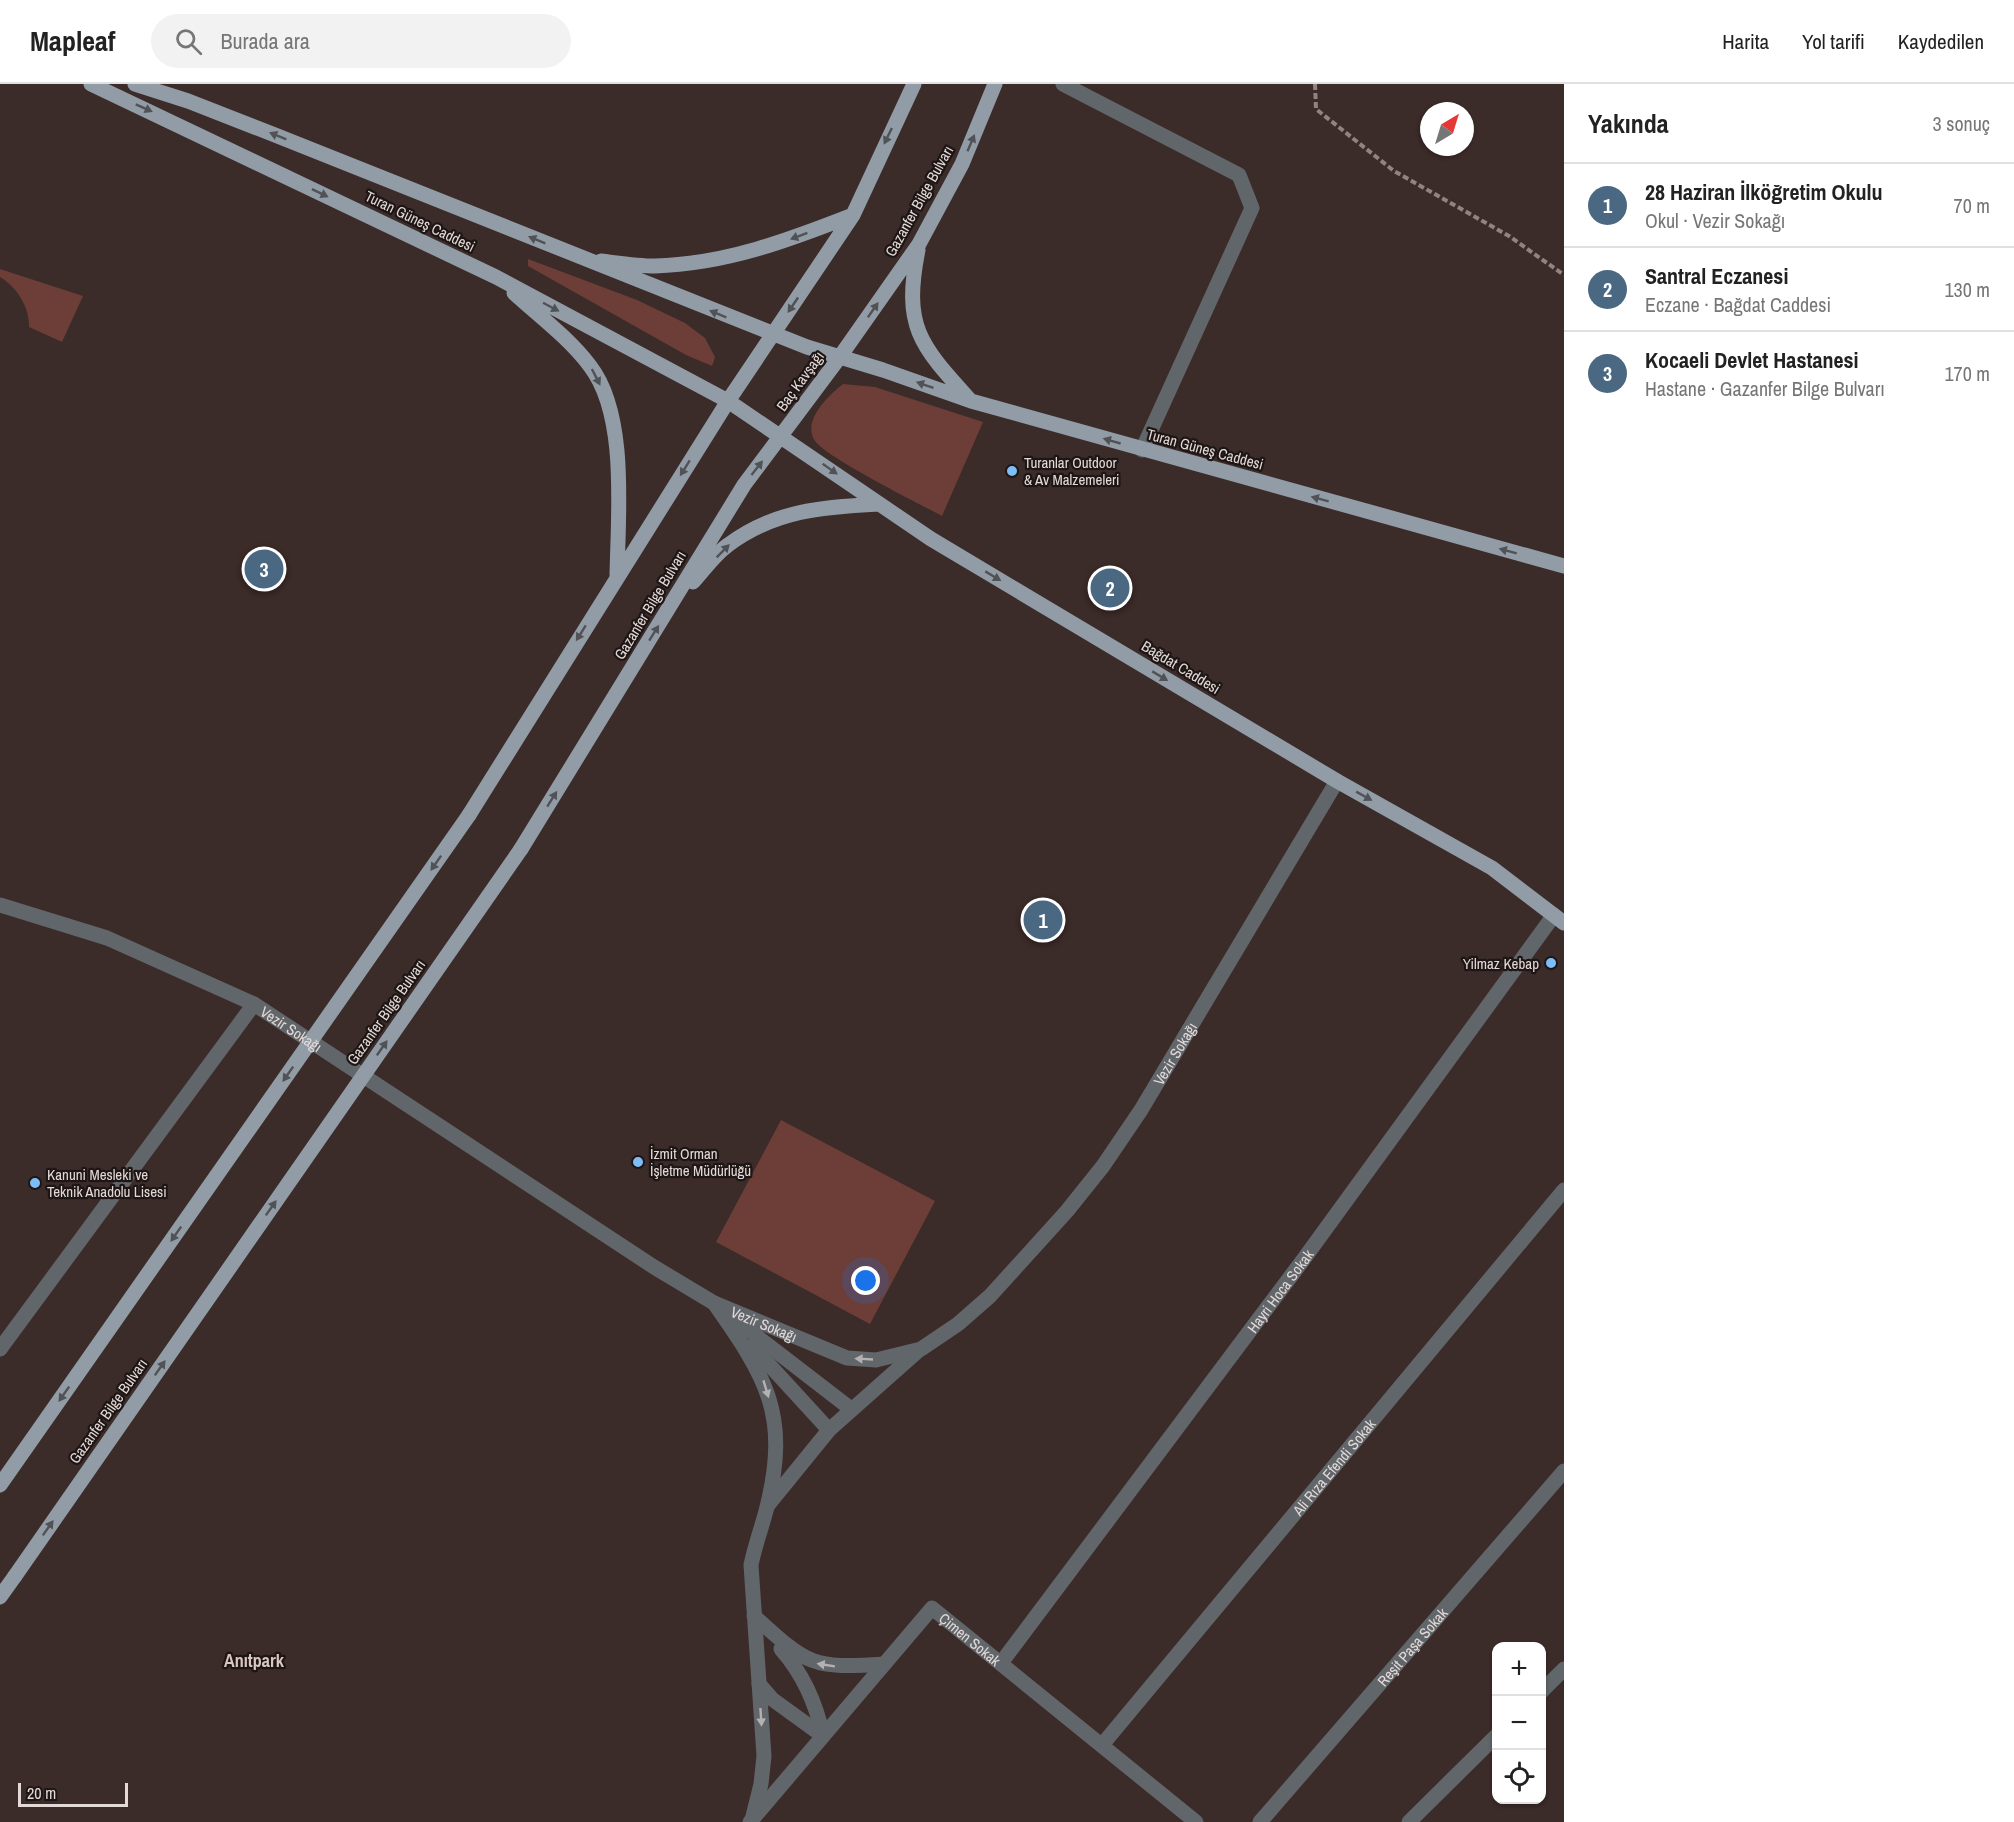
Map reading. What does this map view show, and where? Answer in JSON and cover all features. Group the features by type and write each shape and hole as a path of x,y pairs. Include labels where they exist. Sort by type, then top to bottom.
{"main road":[{"name":"Turan Güneş Caddesi","path":"91,84 496,277 728,400"},
{"name":"Turan Güneş Caddesi","path":"135,84 199,105 772,336"},
{"path":"0,1485 469,815 616,576 728,400 854,215 914,84"},
{"name":"Gazanfer Bilge Bulvarı","path":"839,358 919,244 962,164 995,84"},
{"path":"585,259 652,266 714,260 777,245 854,215"},
{"path":"919,244 910,304 915,324 932,355 971,401"},
{"path":"496,277 579,352 592,368 612,408 619,496 616,576"},
{"name":"Baç Kavşağı","path":"728,400 782,435 839,358 772,336"},
{"name":"Turan Güneş Caddesi","path":"839,358 883,370 971,401 1564,566"},
{"name":"Gazanfer Bilge Bulvarı","path":"0,1597 521,849 744,485 782,435"},
{"name":"Bağdat Caddesi","path":"782,435 931,539 1337,781 1492,868 1559,919"},
{"path":"669,609 727,545 769,519 819,507 879,504"}],"street":[{"path":"1063,84 1239,175 1252,208 1143,450"},
{"name":"Vezir Sokağı","path":"0,905 106,938 254,1004 714,1304 847,1358 876,1360 921,1349 958,1324 990,1296 1067,1211 1103,1166 1141,1110 1337,781"},
{"name":"Hayri Hoca Sokak","path":"1001,1663 1559,919"},
{"path":"0,1349 254,1004"},
{"name":"Ali Rıza Efendi Sokak","path":"1102,1745 1564,1190"},
{"path":"714,1304 851,1409"},
{"path":"714,1304 829,1431"},
{"path":"714,1304 750,1354 763,1377 771,1405 776,1456 766,1508 751,1564 764,1756 761,1784 751,1821"},
{"path":"766,1508 829,1431 921,1349"},
{"name":"Reşit Paşa Sokak","path":"1260,1822 1564,1472"},
{"name":"Çimen Sokak","path":"751,1821 932,1608 1196,1822"},
{"path":"754,1617 790,1649 818,1664 840,1667 884,1664"},
{"path":"754,1617 794,1664 819,1714 824,1736"},
{"path":"1546,1687 1564,1669"},
{"path":"759,1684 772,1699 824,1736"},
{"path":"1409,1822 1492,1741"}],"path":[{"path":"1315,84 1316,110 1394,171 1509,236 1564,275"}],"shaded area":[{"path":"528,259 637,300 685,323 705,338 715,357 712,366 686,355 528,266"},
{"path":"0,269 83,296 62,342 29,327 25,305 12,286 0,277"},
{"path":"843,384 875,387 983,422 942,516 854,469 823,449 815,441 812,433 814,417 831,394"},
{"path":"781,1120 935,1201 870,1324 716,1242"}],"place":[{"name":"Turanlar Outdoor & Av Malzemeleri","path":"1012,471"},
{"name":"Kocaeli Devlet Hastanesi","path":"264,569"},
{"name":"Santral Eczanesi","path":"1110,588"},
{"name":"28 Haziran İlköğretim Okulu","path":"1043,920"},
{"name":"Yilmaz Kebap","path":"1551,963"},
{"name":"İzmit Orman İşletme Müdürlüğü","path":"638,1162"},
{"name":"Kanuni Mesleki ve Teknik Anadolu Lisesi","path":"35,1183"}],"district":[{"name":"Anıtpark","path":"254,1660"}]}
